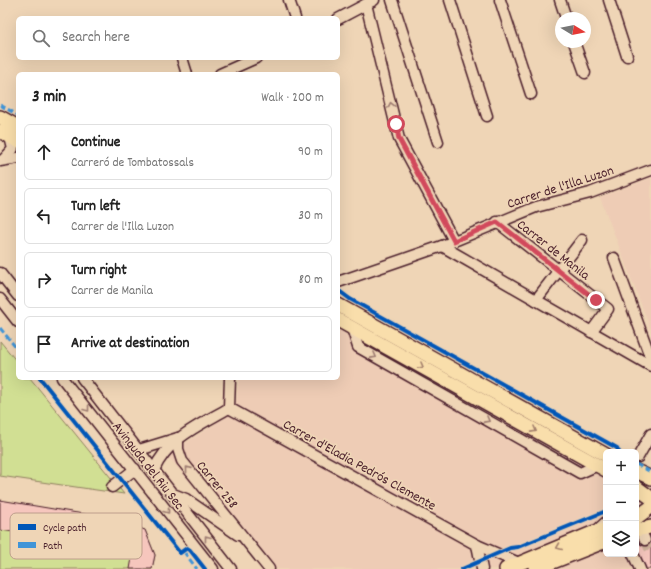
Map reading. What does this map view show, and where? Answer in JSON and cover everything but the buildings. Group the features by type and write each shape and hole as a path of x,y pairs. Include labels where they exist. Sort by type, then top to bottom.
{"main road":[{"path":"0,117 13,140"},
{"path":"340,306 603,463"},
{"path":"340,321 603,463"},
{"path":"639,472 651,478"},
{"path":"639,489 651,498"},
{"path":"642,529 651,507"},
{"path":"506,569 601,531"},
{"path":"535,569 603,543"}],"street":[{"path":"289,0 294,16"},
{"path":"392,0 438,142"},
{"path":"450,0 487,116"},
{"path":"500,0 531,94"},
{"path":"560,0 564,12"},
{"path":"609,0 626,56"},
{"path":"340,18 370,2 399,139 454,241"},
{"path":"576,48 585,73"},
{"path":"183,60 186,72"},
{"path":"224,72 252,60"},
{"path":"2,161 13,140"},
{"path":"2,161 16,158"},
{"name":"Carrer de l'Illa Luzon","path":"340,284 442,246 536,206 590,193 651,170"},
{"name":"Carrer de Manila","path":"497,222 608,309 591,332"},
{"path":"536,300 582,240"},
{"path":"442,246 651,366"},
{"path":"614,258 651,359"},
{"path":"0,273 16,293"},
{"path":"1,302 16,320"},
{"name":"Avinguda del Riu Sec","path":"64,380 213,569"},
{"name":"Avinguda del Riu Sec","path":"84,380 231,569"},
{"path":"138,450 178,438 229,408 230,380"},
{"name":"Carrer d'Eladia Pedrós Clemente","path":"229,408 478,545 519,563"},
{"path":"639,455 651,434"},
{"path":"154,470 160,456 178,438"},
{"name":"Carrer 258","path":"178,438 178,449 182,461 270,569"},
{"path":"112,487 134,469"},
{"name":"Carrer 258","path":"173,494 186,499 248,542"},
{"path":"478,545 482,569"},
{"path":"634,557 640,569"}],"shaded area":[{"path":"651,178 651,330 600,197"},
{"path":"340,330 603,473 603,557 639,557 639,494 651,500 651,569 264,569 167,455 235,411 239,380 340,380"}],"green space":[{"path":"0,341 16,361 16,380 32,380 124,494 0,476"},
{"path":"0,501 75,513 10,513 10,559 142,559 142,529 145,530 155,555 152,569 0,569"}],"tunnel":[{"path":"645,540 651,552"}],"marked path":[{"path":"0,105 16,114"},
{"path":"0,328 16,348"},
{"path":"639,466 651,472"},
{"path":"184,552 197,569"}],"cycle path":[{"path":"340,292 350,299 618,449"},
{"path":"42,380 180,553 187,548 205,569"},
{"path":"462,569 510,548 518,547 603,512"}],"route":[{"path":"396,124 399,139 454,241 497,222 596,300"}]}
